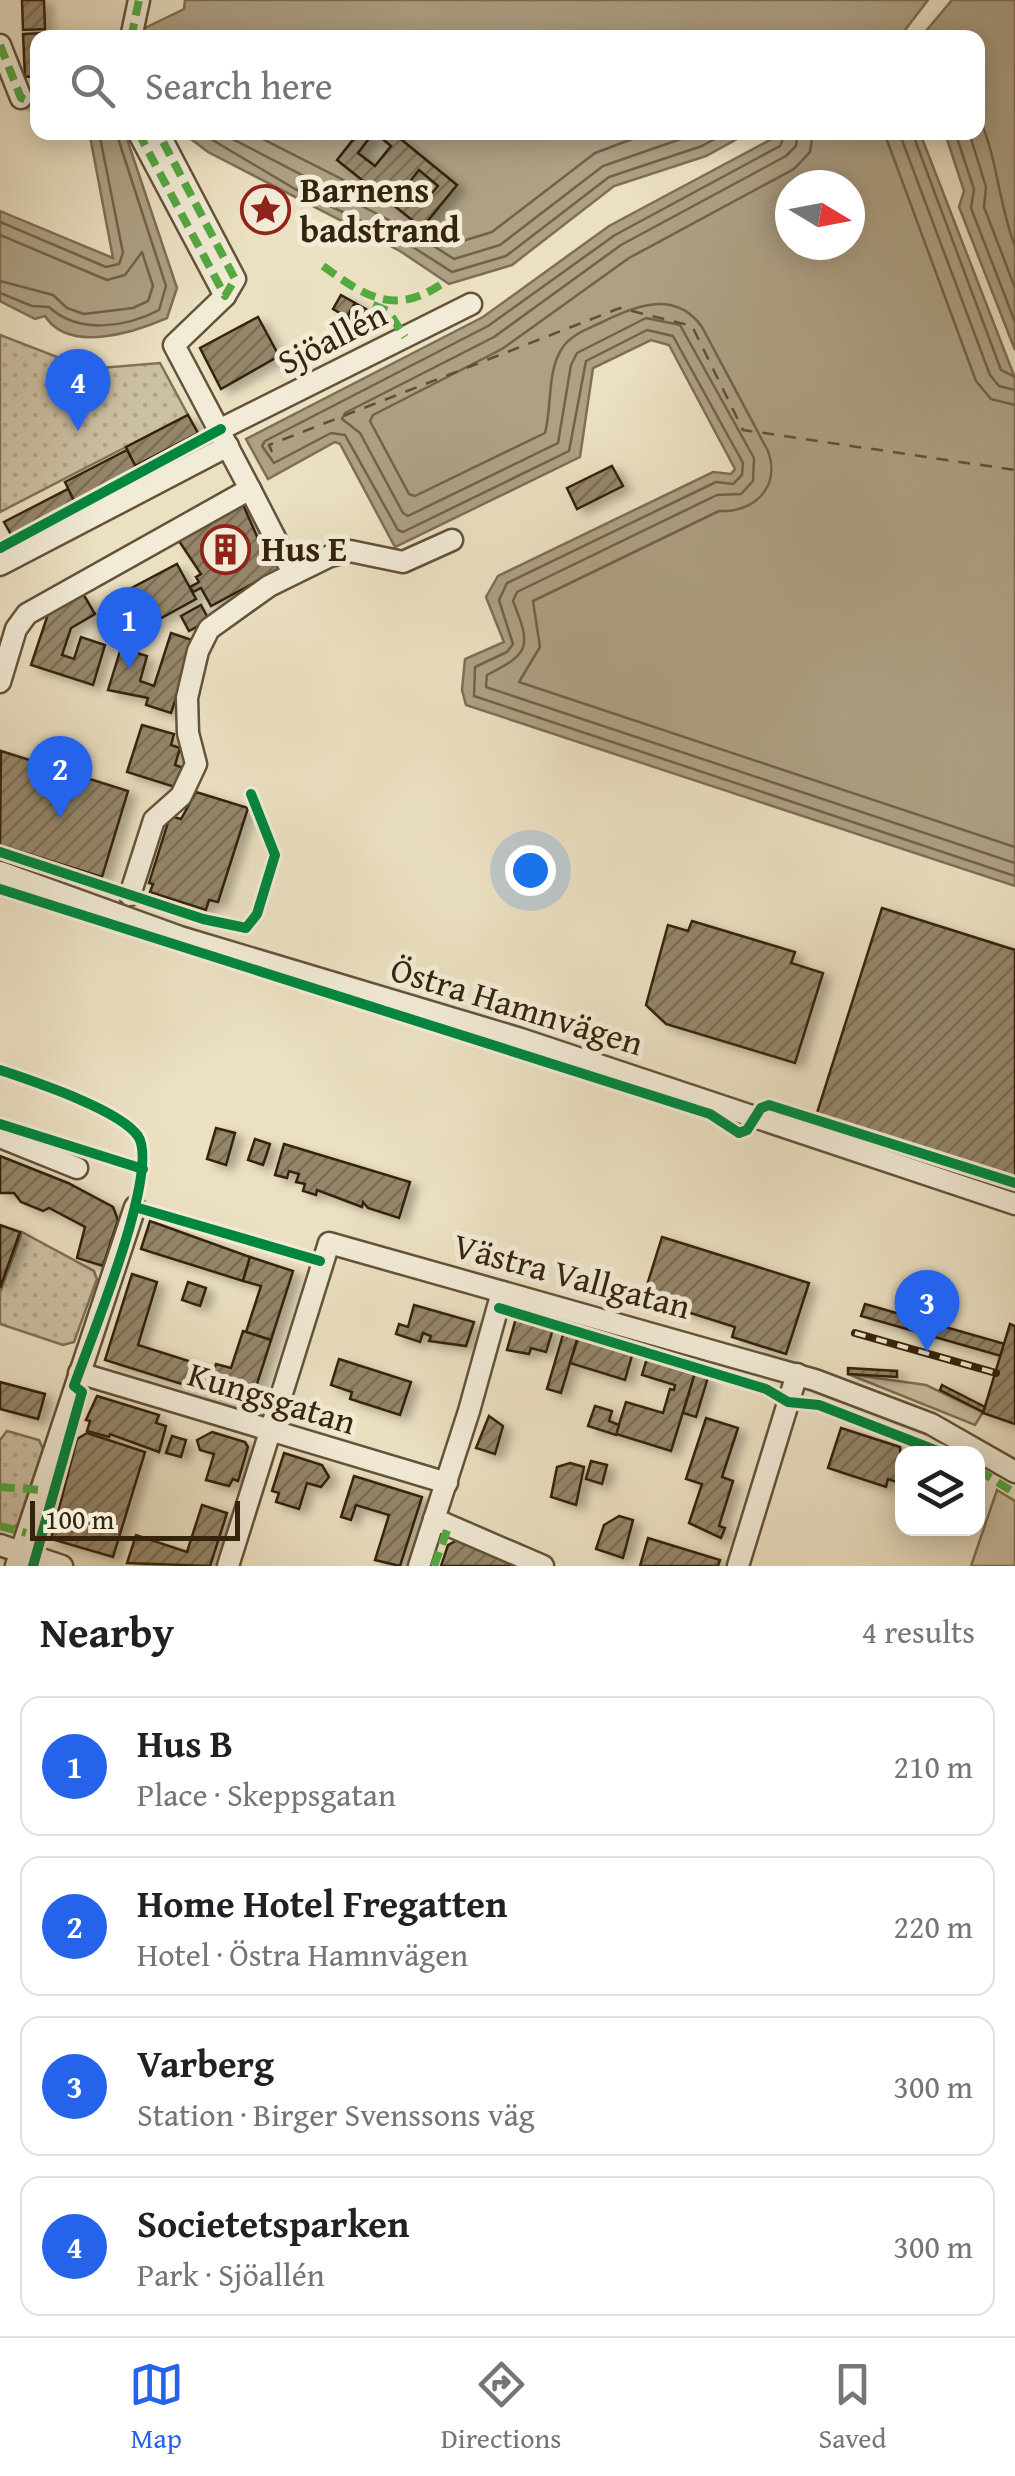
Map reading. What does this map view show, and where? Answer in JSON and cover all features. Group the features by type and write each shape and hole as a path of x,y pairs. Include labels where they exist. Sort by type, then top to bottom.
{"street":[{"path":"133,30 139,0"},
{"path":"0,46 21,98"},
{"path":"142,140 224,296"},
{"path":"162,140 235,278 224,296 174,344 293,573"},
{"name":"Sjöallén","path":"0,565 471,304"},
{"path":"0,682 16,630 26,614 250,489"},
{"path":"130,895 154,820 181,796 196,764 188,733 187,698 203,640 224,617 293,573 350,551 403,562 452,540"},
{"name":"Östra Hamnvägen","path":"0,872 180,936 556,1050 1015,1204"},
{"path":"0,1137 77,1168"},
{"path":"62,1566 12,1554 136,1207"},
{"name":"Västra Vallgatan","path":"273,1432 320,1261 329,1244 798,1374 931,1424 1015,1472"},
{"path":"418,1566 502,1292"},
{"name":"Kungsgatan","path":"79,1373 446,1483"},
{"path":"738,1566 798,1374"},
{"path":"228,1566 273,1432"},
{"path":"434,1519 543,1566"}],"shaded area":[{"path":"0,335 88,369 160,363 188,415 0,512"},
{"path":"22,1232 94,1271 97,1279 74,1342 63,1345 0,1324 0,1293"},
{"path":"848,1374 926,1385 983,1412 975,1425"},
{"path":"7,1431 39,1440 43,1449 18,1524 13,1528 0,1524 0,1440"},
{"path":"997,1490 1015,1501 1015,1566 971,1566 981,1536 985,1536"}],"water":[{"path":"185,0 928,0 905,30 145,30 184,9"},
{"path":"952,0 1015,0 1015,350 959,207 964,191 947,140 985,140 985,30 927,30"},
{"path":"91,140 127,140 177,288 167,318 121,334 86,337 56,328 45,316 35,319 0,301 0,211 113,258"},
{"path":"192,140 735,140 706,156 614,186 512,265 449,284 400,251 208,152"},
{"path":"770,140 923,140 1015,378 1015,886 466,705 462,690 465,659 504,642 486,597 498,576 713,472 731,474 735,469 669,345 651,340 593,368 580,457 395,547 340,444 335,442 268,479 246,439 483,317 609,226"}],"building":[{"path":"22,0 44,0 45,29 23,30"},
{"path":"23,34 30,34 30,77 25,77"},
{"path":"353,140 368,140 358,153 375,166 391,146 384,140 402,140 457,185 422,228 337,160","holes":["419,170 438,186 422,205 403,190"]},
{"path":"341,295 355,303 347,317 333,309"},
{"path":"355,303 373,313 365,327 347,317"},
{"path":"258,317 279,356 221,389 200,348"},
{"path":"188,415 198,433 135,466 126,447"},
{"path":"127,450 138,471 75,503 65,482"},
{"path":"612,466 623,486 577,509 567,488"},
{"path":"68,489 75,503 12,536 4,522"},
{"name":"Hus E","path":"241,500 259,541 264,538 280,569 211,606 201,588 193,592 190,587 199,582 196,577 201,574 175,535"},
{"path":"177,564 196,599 123,639 106,608 124,598 122,593"},
{"path":"82,592 95,614 71,628 62,655 74,659 81,637 105,645 93,685 31,665 49,611"},
{"path":"201,605 209,620 189,631 181,616"},
{"path":"171,633 195,641 171,713 146,705 148,698 108,690 121,648 147,656 140,681 154,686"},
{"path":"142,725 174,734 171,745 180,748 175,765 184,768 178,788 127,772"},
{"path":"1,751 128,791 102,877 0,845"},
{"path":"196,792 248,808 218,902 209,900 206,910 150,892 153,884 149,883 170,816 181,819"},
{"path":"882,908 1015,950 1015,1179 816,1116"},
{"path":"692,921 795,952 791,963 823,973 795,1063 666,1024 646,1005 668,925 688,931"},
{"path":"216,1128 235,1133 226,1165 207,1159"},
{"path":"255,1139 270,1144 263,1165 248,1160"},
{"path":"284,1144 410,1182 399,1218 368,1208 363,1202 362,1207 317,1190 316,1195 303,1191 305,1184 296,1182 299,1174 289,1171 287,1178 275,1175"},
{"path":"0,1156 68,1183 113,1207 118,1220 103,1266 77,1258 85,1227 49,1208 43,1211 21,1202 14,1193 0,1193"},
{"path":"150,1221 250,1257 243,1281 141,1249"},
{"path":"0,1225 20,1232 0,1288"},
{"path":"662,1237 809,1283 786,1354 732,1337 735,1327 643,1298"},
{"path":"250,1257 293,1271 271,1340 246,1332 261,1286 243,1281"},
{"path":"132,1274 157,1282 138,1345 214,1369 207,1392 105,1360"},
{"path":"188,1282 206,1288 200,1306 182,1300"},
{"path":"865,1304 1005,1344 1001,1356 861,1316"},
{"path":"414,1305 474,1322 466,1346 429,1341 431,1336 423,1333 420,1342 396,1334 399,1324 408,1327"},
{"path":"516,1318 553,1329 546,1352 531,1348 529,1354 507,1350"},
{"path":"1010,1324 1015,1326 1015,1424 983,1413"},
{"path":"243,1331 271,1340 250,1406 207,1392 216,1364 231,1368"},
{"path":"564,1331 578,1336 561,1393 547,1389"},
{"path":"579,1335 633,1352 625,1380 570,1363"},
{"path":"647,1358 695,1373 671,1451 616,1434 626,1402 663,1413 670,1389 674,1390 675,1385 642,1375"},
{"path":"339,1359 411,1382 400,1415 350,1399 352,1392 331,1385"},
{"path":"848,1368 897,1371 897,1377 848,1374"},
{"path":"695,1373 708,1377 696,1417 683,1413"},
{"path":"0,1382 45,1394 38,1419 0,1409"},
{"path":"942,1385 985,1407 983,1412 940,1390"},
{"path":"97,1396 159,1415 156,1423 166,1426 159,1452 110,1434 109,1437 87,1431 90,1421 86,1420"},
{"path":"595,1406 612,1411 609,1421 619,1425 616,1435 588,1426"},
{"path":"489,1416 503,1426 495,1454 476,1448"},
{"path":"706,1418 738,1428 722,1477 733,1481 719,1526 725,1528 721,1538 689,1523 702,1484 686,1479"},
{"path":"841,1428 897,1446 895,1481 888,1479 886,1487 828,1468"},
{"path":"212,1432 245,1442 248,1447 238,1481 233,1479 229,1486 206,1480 214,1454 200,1450 197,1440"},
{"path":"87,1433 145,1452 113,1557 51,1539 77,1439"},
{"path":"172,1436 186,1440 181,1457 166,1453"},
{"path":"284,1453 322,1465 329,1477 321,1487 307,1483 299,1509 276,1502 279,1493 272,1491"},
{"path":"591,1461 607,1465 602,1484 586,1479"},
{"path":"570,1463 584,1467 576,1505 551,1497 557,1467"},
{"path":"354,1476 422,1497 400,1566 375,1560 389,1515 356,1505 351,1520 341,1517"},
{"path":"202,1505 227,1513 210,1566 127,1563 136,1535 187,1552"},
{"path":"619,1516 633,1520 623,1558 596,1549 604,1525"},
{"path":"461,1538 535,1566 441,1566 448,1545"},
{"path":"648,1538 720,1560 718,1566 640,1566"}],"ferry route":[{"path":"272,452 269,445 620,308 692,326 743,430 1015,470"}],"tunnel":[{"path":"21,98 30,101"}],"railway":[{"path":"855,1333 996,1373"}],"marked path":[{"path":"133,30 139,0"},
{"path":"0,45 21,98 30,101"},
{"path":"142,140 225,296 235,279 162,140"},
{"path":"323,266 368,294 397,301 428,292 446,281"},
{"path":"373,305 388,311 405,337"},
{"path":"985,1474 1015,1493"},
{"path":"0,1487 40,1490"},
{"path":"434,1566 449,1525"},
{"path":"0,1526 26,1533"}],"cycle path":[{"path":"0,548 221,429"},
{"path":"0,852 203,919 246,928 257,914 275,855 251,794"},
{"path":"0,889 710,1114 739,1133 747,1130 761,1108 769,1105 1015,1183"},
{"path":"0,1070 113,1116 138,1136 142,1155 132,1219 74,1386 82,1392 33,1566"},
{"path":"0,1124 143,1169"},
{"path":"135,1207 320,1261"},
{"path":"499,1308 766,1389 788,1402 819,1405 924,1446"}],"place":[{"name":"Barnens badstrand","path":"265,210"},
{"name":"Societetsparken","path":"78,431"},
{"name":"Hus E","path":"226,549"},
{"name":"Hus B","path":"129,669"},
{"name":"Home Hotel Fregatten","path":"60,818"},
{"name":"Varberg","path":"927,1352"}]}
